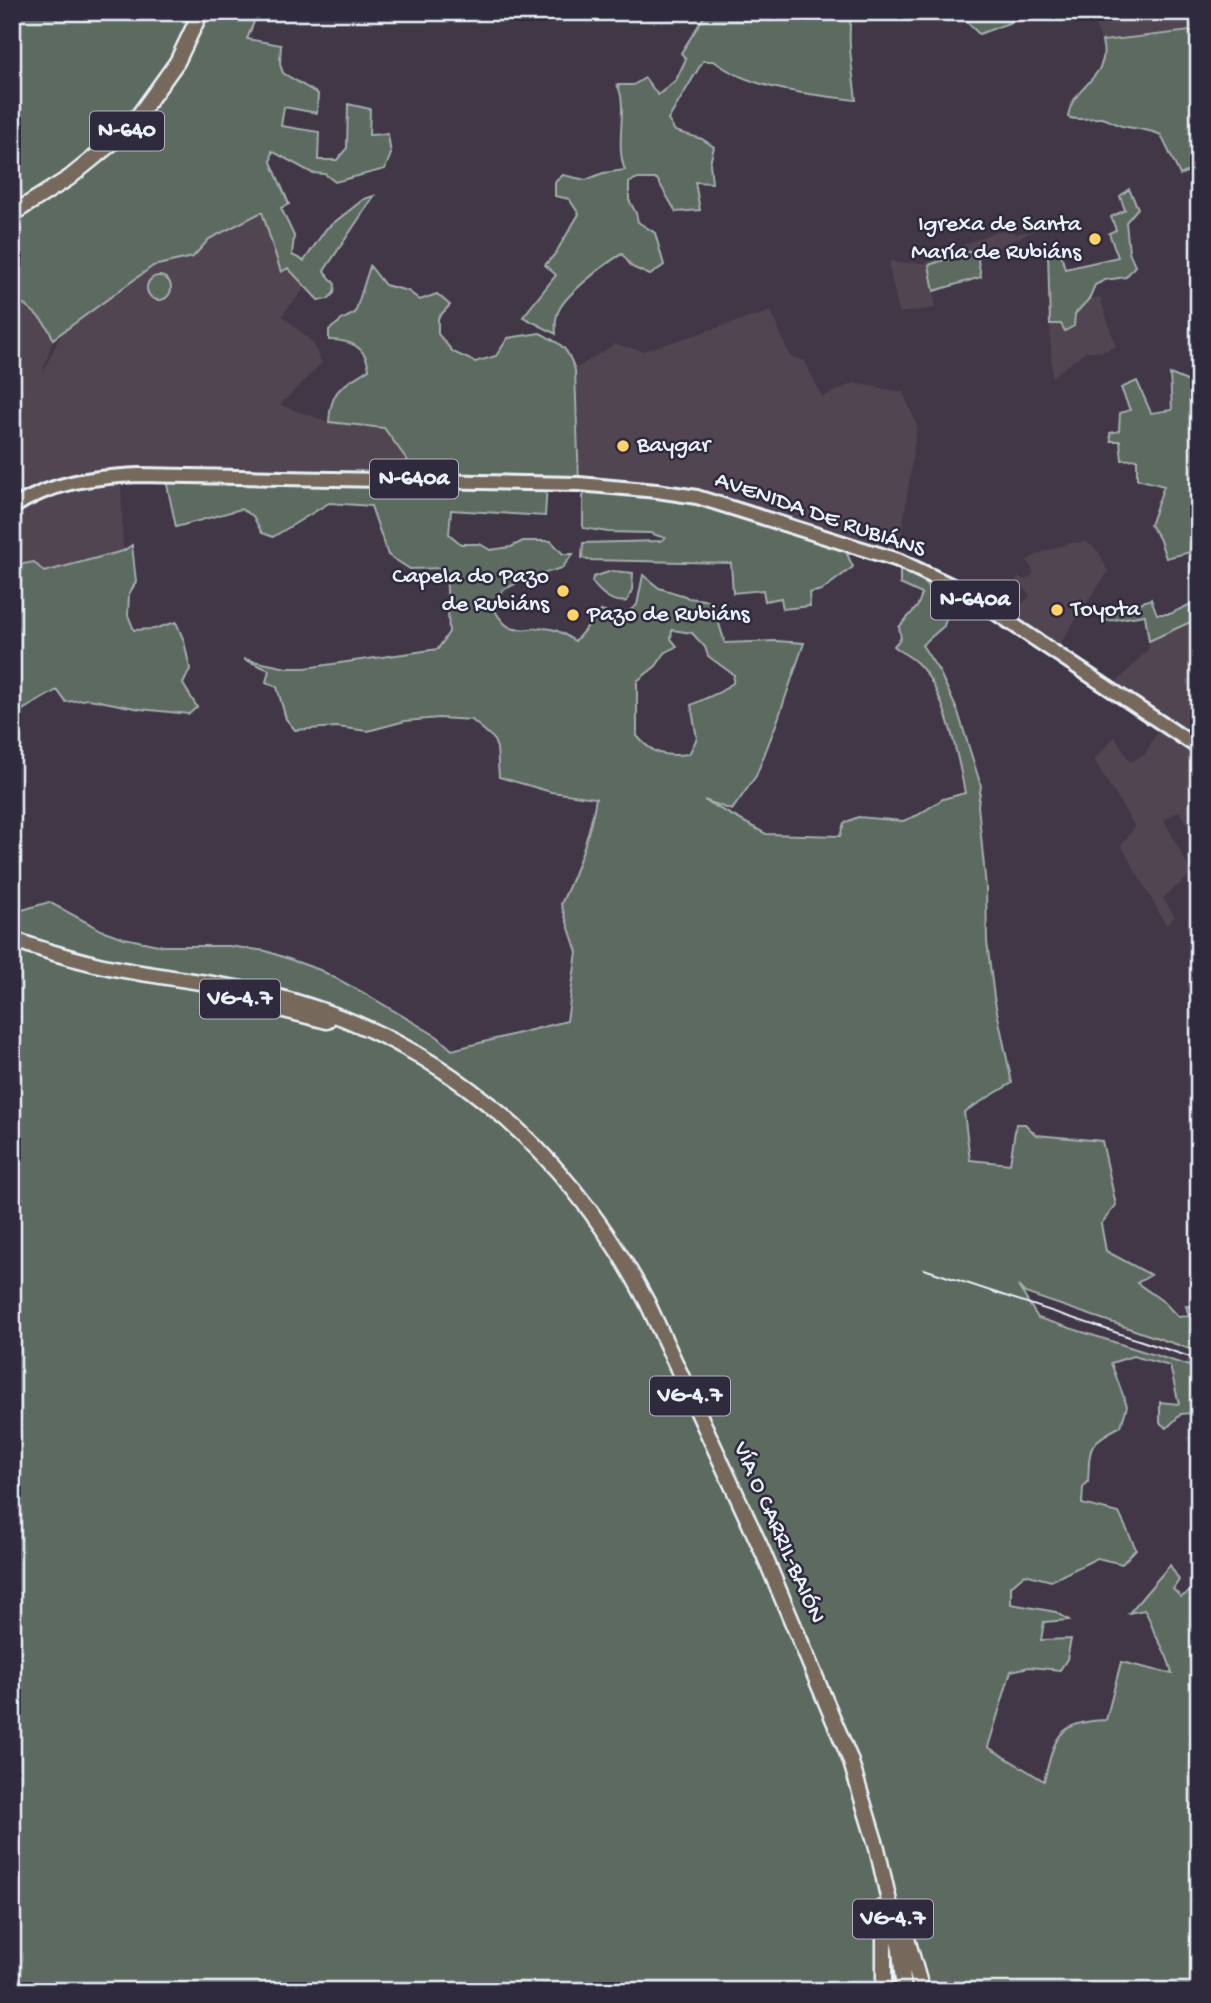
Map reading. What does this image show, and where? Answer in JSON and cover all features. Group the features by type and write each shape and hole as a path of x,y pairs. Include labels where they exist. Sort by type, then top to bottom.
{"highway":[{"name":"N-640","path":"12,214 69,178 128,130 177,62 201,12"},
{"name":"VÍA O CARRIL-BAIÓN","path":"12,939 100,965 260,993 310,1006 398,1044 437,1066 497,1110 556,1167 606,1232 628,1266 761,1548 850,1759 877,1848 900,1950 904,1991"},
{"name":"VÍA O CARRIL-BAIÓN","path":"12,947 120,977 219,994 332,1022 436,1067 458,1081"},
{"path":"850,1759 884,1925 884,1991"},
{"path":"877,1848 922,1991"}],"main road":[{"name":"AVENIDA DE RUBIÁNS","path":"12,511 51,487 78,480 139,475 579,484 697,497 898,560 961,590 1199,748"}],"shaded area":[{"path":"1089,12 1199,12 1199,30 1102,41"},
{"path":"262,212 282,272 287,267 306,287 282,315 313,343 322,363 280,405 329,422 384,428 422,480 121,476 123,551 44,572 34,562 12,566 12,425 22,418 25,412 12,423 12,296 25,304 51,331 53,339 42,375 62,332 154,266 192,257 209,239"},
{"path":"1012,229 1013,234 1036,230 979,257 983,278 934,291 935,308 899,313 889,267 891,260 897,263 925,263 992,233"},
{"path":"1100,297 1116,347 1101,352 1087,351 1052,377 1050,324 1061,324 1089,299"},
{"path":"771,311 790,356 805,361 822,397 854,383 903,392 917,426 898,560 579,484 575,370 578,367 615,344 643,351"},
{"path":"1087,542 1099,552 1108,572 1054,652 1010,616 1030,596 1022,585 1015,581 1018,577 1026,580 1034,573 1027,560 1070,543"},
{"path":"1199,618 1199,846 1179,811 1164,820 1192,874 1163,898 1175,917 1166,925 1121,845 1135,827 1094,760 1115,736 1130,762 1145,754 1162,723 1116,683 1148,649 1149,641"}],"green space":[{"path":"12,12 258,12 247,39 281,45 280,64 283,73 318,94 317,113 284,107 281,126 319,132 318,160 337,160 347,148 348,104 370,109 369,135 388,134 391,154 385,169 335,182 325,174 312,173 272,151 271,162 289,204 281,208 294,236 292,255 304,261 326,229 364,199 374,196 324,271 335,284 334,293 328,299 318,300 288,268 281,272 262,212 209,239 193,257 153,266 53,339 42,320 12,296"},
{"path":"707,12 876,12 871,17 851,15 850,47 856,100 763,85 729,71 714,61 703,61 668,120 675,131 702,139 714,147 710,163 712,183 695,182 700,210 676,212 657,179 635,179 629,183 629,200 638,222 655,233 664,265 650,275 632,267 622,254 615,258 588,278 564,302 556,317 556,334 523,317 556,275 545,265 555,254 579,214 569,199 555,196 555,182 563,175 586,180 603,173 625,170 621,148 622,103 617,85 633,85 645,78 658,95 676,80 686,59 681,53"},
{"path":"935,12 1013,12 1017,20 979,34 965,20"},
{"path":"1199,30 1199,166 1180,175 1161,135 1156,133 1122,126 1101,118 1068,117 1076,97 1097,73 1104,54 1102,41"},
{"path":"1129,189 1138,208 1126,222 1129,252 1135,266 1126,277 1105,280 1095,285 1089,299 1075,314 1074,326 1065,331 1061,324 1050,324 1048,252 1058,243 1065,269 1118,257 1109,233 1116,230 1111,217 1125,210 1120,196"},
{"path":"976,249 981,277 934,291 929,265"},
{"path":"370,266 385,285 408,291 420,300 437,294 450,305 438,318 438,334 453,352 475,362 496,356 508,338 540,333 558,343 569,355 575,370 579,484 547,484 545,516 451,510 449,534 461,544 480,544 490,550 511,547 523,541 551,541 563,554 573,554 562,568 525,579 503,590 493,607 507,626 521,630 555,630 575,641 601,611 621,617 637,605 643,575 659,588 688,598 712,601 725,643 804,643 756,776 732,810 704,800 766,834 840,836 844,823 858,817 903,821 943,799 965,793 949,724 935,688 916,662 894,646 901,638 899,627 917,607 922,594 900,584 900,568 911,566 948,612 944,626 922,645 940,673 958,712 981,786 978,805 986,887 987,942 994,997 1012,1083 964,1112 970,1160 1010,1164 1016,1124 1025,1124 1036,1135 1102,1141 1116,1205 1101,1224 1106,1251 1151,1275 1137,1283 1164,1302 1178,1317 1189,1316 1186,1306 1199,1314 1199,1352 1025,1293 1018,1286 1038,1318 1199,1369 1199,1441 1196,1440 1190,1421 1191,1413 1181,1414 1167,1428 1160,1423 1160,1402 1179,1404 1170,1366 1133,1356 1111,1363 1127,1406 1121,1426 1102,1437 1092,1447 1088,1482 1083,1487 1082,1504 1119,1513 1136,1549 1122,1564 1097,1558 1051,1581 1025,1574 1011,1586 1011,1604 1056,1612 1069,1620 1044,1622 1041,1640 1071,1639 1067,1659 1060,1670 1029,1667 1011,1671 988,1747 1044,1781 1051,1754 1060,1735 1077,1724 1106,1720 1121,1662 1172,1674 1166,1654 1144,1610 1129,1613 1170,1565 1179,1580 1173,1589 1181,1597 1199,1586 1199,1991 12,1991 12,913 49,902 101,930 124,938 163,946 229,946 266,951 320,970 364,993 438,1037 452,1050 567,1021 577,952 561,904 582,852 596,798 551,792 499,777 497,748 493,738 472,720 439,718 405,721 368,731 337,727 295,730 286,719 277,687 266,682 269,670 244,659 287,668 305,668 438,649 449,632 446,568 410,569 388,555 371,506 329,503 273,537 262,533 253,516 241,509 176,527 165,475 421,479 384,428 329,422 332,401 336,394 345,384 369,369 364,355 356,346 344,341 329,340 329,330 355,313","holes":["672,630 692,633 705,647 708,656 734,675 733,683 691,705 697,738 689,754 660,753 637,736 637,681 656,666 665,653 677,646 671,639"]},
{"path":"159,276 167,280 171,288 167,296 159,300 151,296 147,288 151,280"},
{"path":"1170,374 1199,386 1199,550 1166,558 1159,538 1150,525 1164,486 1137,479 1137,459 1122,460 1120,441 1111,441 1110,433 1119,431 1120,413 1130,410 1121,388 1137,381 1151,413 1172,410"},
{"path":"586,489 657,491 876,553 847,554 853,567 822,590 809,593 810,606 783,609 781,598 765,601 763,590 733,593 731,563 582,558 583,543 660,541 665,538 650,533 608,532 583,528 583,497"},
{"path":"132,545 136,582 129,594 128,615 134,630 154,629 176,622 184,641 190,669 183,684 197,707 189,714 140,709 89,699 66,702 57,690 12,716 12,566 34,562 44,572 123,551"},
{"path":"612,571 633,573 632,590 627,601 616,601 607,597 592,582 593,577"},
{"path":"1151,599 1157,614 1170,614 1199,600 1199,618 1149,641 1145,615 1101,622 1115,612"}],"railway":[{"path":"924,1269 1199,1360"}],"place":[{"name":"Igrexa de Santa María de Rubiáns","path":"1095,239"},
{"name":"Baygar","path":"623,446"},
{"name":"Capela do Pazo de Rubiáns","path":"563,591"},
{"name":"Toyota","path":"1057,610"},
{"name":"Pazo de Rubiáns","path":"573,615"}]}
